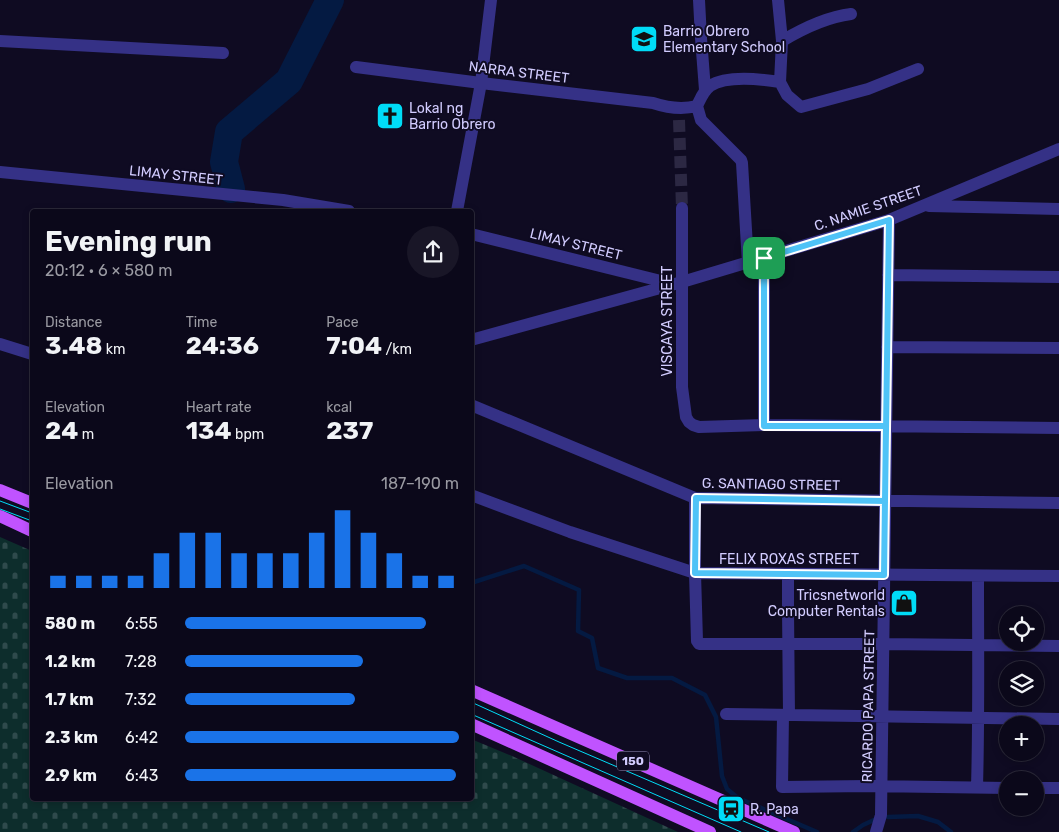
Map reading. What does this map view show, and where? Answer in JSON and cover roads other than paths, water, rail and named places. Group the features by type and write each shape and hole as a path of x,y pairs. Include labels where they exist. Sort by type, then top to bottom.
{"main road":[{"path":"0,490 30,502"},
{"path":"0,516 30,530"},
{"name":"150","path":"474,691 794,832"},
{"name":"150","path":"474,725 710,832"}],"street":[{"path":"457,209 481,83 491,0"},
{"path":"699,0 705,90"},
{"path":"778,0 782,41 780,82 787,95 800,107 868,89 918,69"},
{"path":"782,41 804,28 851,14"},
{"path":"0,41 223,53"},
{"name":"NARRA STREET","path":"356,67 653,103 679,114 697,106"},
{"path":"748,263 742,163 701,120 697,106 705,90 724,80 755,78 780,82"},
{"name":"C. NAMIE STREET","path":"474,339 748,263 889,220 1059,149"},
{"name":"LIMAY STREET","path":"0,172 283,200 337,209"},
{"path":"924,206 1059,208"},
{"name":"VISCAYA STREET","path":"682,208 678,283 682,387 685,411 689,422 698,427 764,426"},
{"name":"RICARDO PAPA STREET","path":"876,832 881,815 882,786 889,220"},
{"name":"LIMAY STREET","path":"474,235 678,283"},
{"path":"764,258 764,426 1059,428"},
{"path":"888,275 1059,277"},
{"path":"0,344 30,353"},
{"path":"887,347 1059,348"},
{"name":"G. SANTIAGO STREET","path":"474,406 696,498 1059,504"},
{"name":"FELIX ROXAS STREET","path":"474,496 570,532 695,573 1059,576"},
{"path":"696,498 695,573 697,641 699,644 1059,646"},
{"path":"788,574 788,644 782,787 999,788"},
{"path":"977,788 979,718 978,576"},
{"path":"726,714 1059,719"},
{"path":"1044,788 1059,788"}],"waterway":[{"path":"231,189 224,162 229,132 289,81 330,0"},
{"path":"474,582 524,566 579,590 578,631 592,638 598,668 627,678 672,678 705,695 716,717 722,776 727,789 738,798 817,832"},
{"path":"888,817 918,816 938,822 951,832"},
{"path":"853,832 876,819"}],"tunnel":[{"path":"679,120 682,208"}],"tram line":[{"path":"0,501 30,512"},
{"path":"0,509 30,520"},
{"path":"474,703 769,832"},
{"path":"474,715 741,832"}],"place":[{"name":"Barrio Obrero Elementary School","path":"644,39"},
{"name":"Lokal ng Barrio Obrero","path":"390,116"},
{"name":"Tricsnetworld Computer Rentals","path":"904,603"},
{"name":"R. Papa","path":"731,809"}]}
